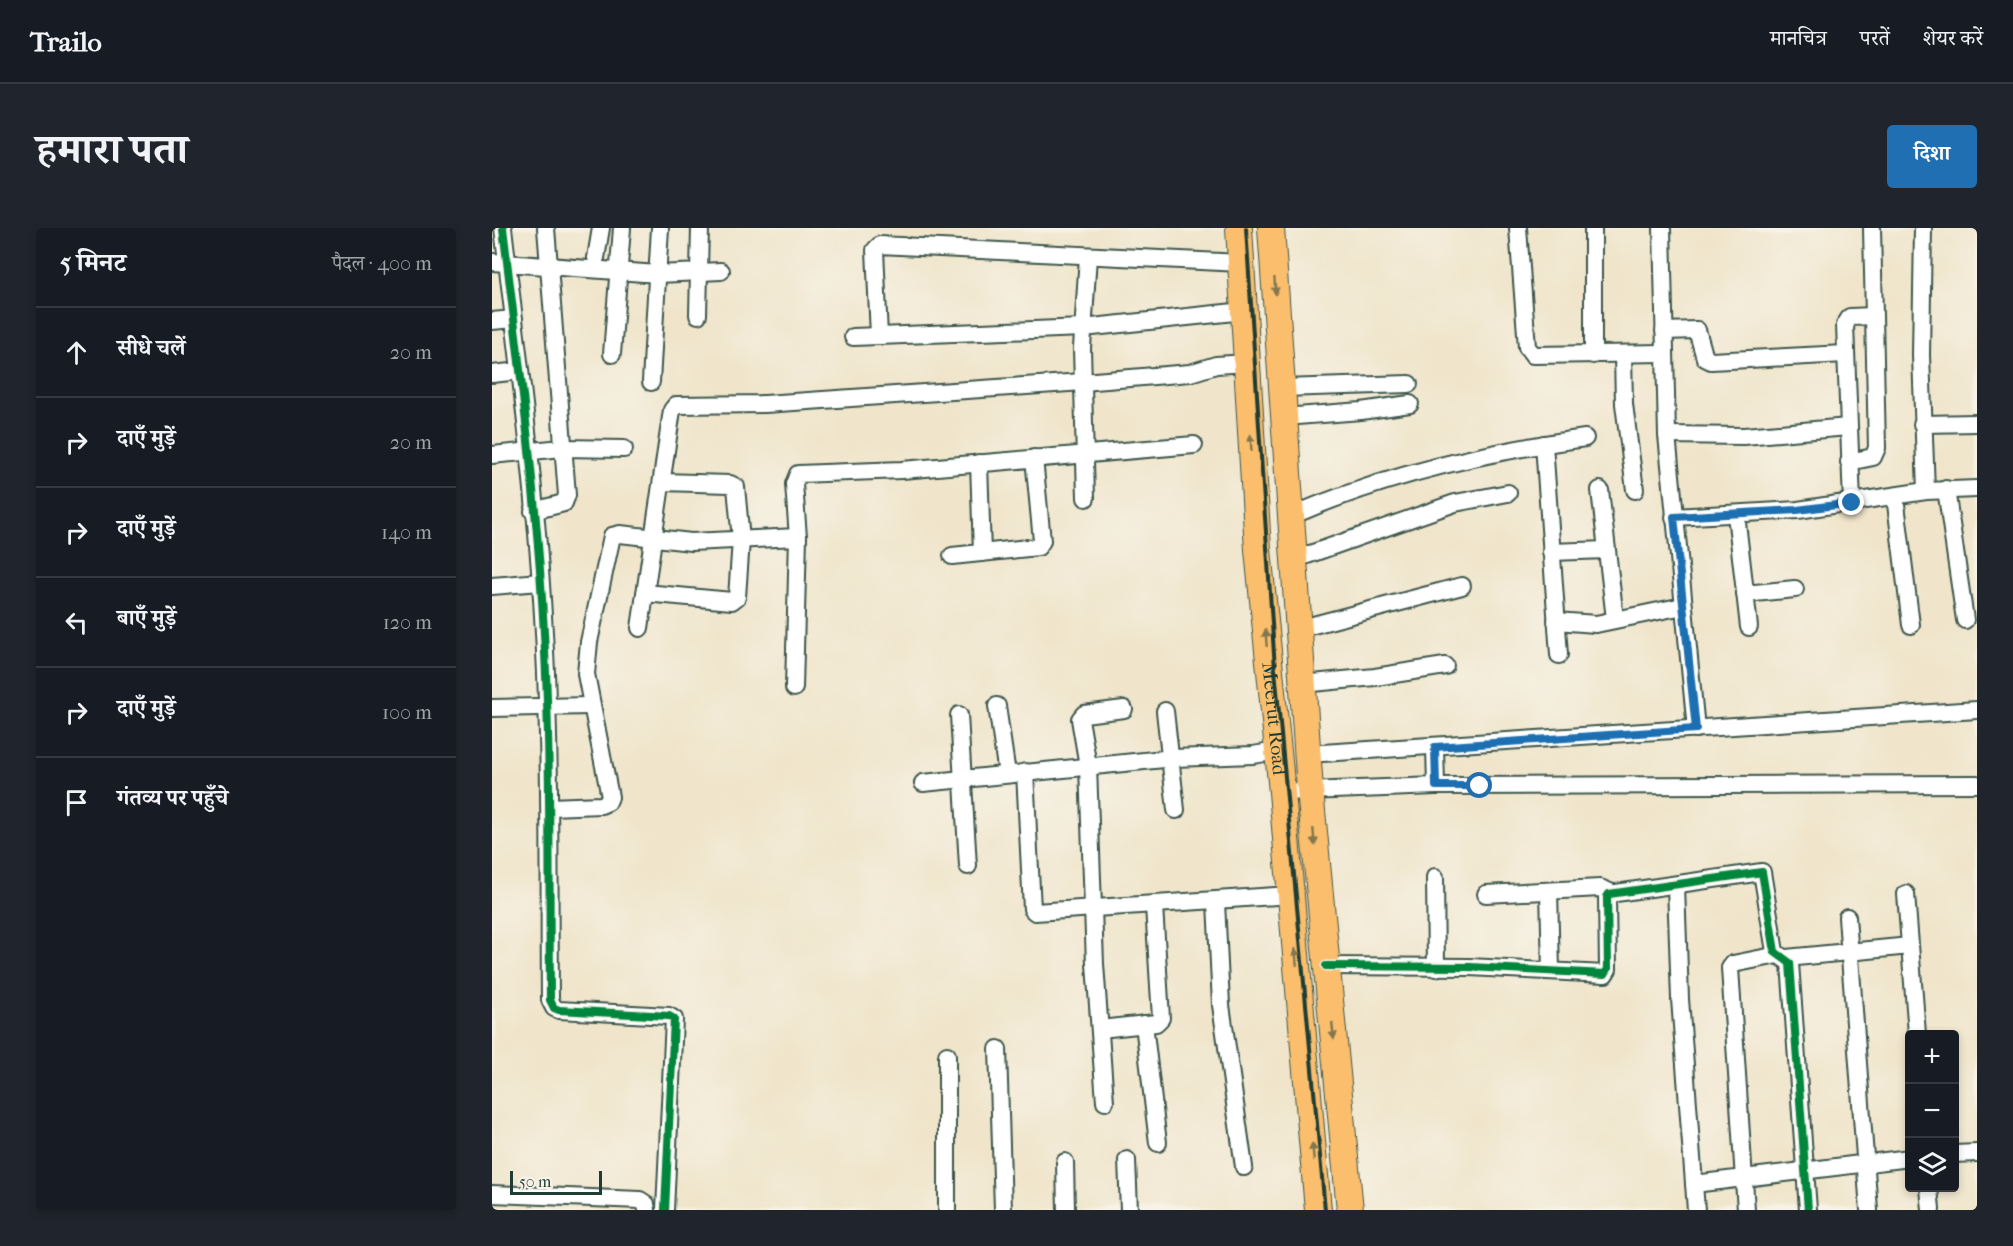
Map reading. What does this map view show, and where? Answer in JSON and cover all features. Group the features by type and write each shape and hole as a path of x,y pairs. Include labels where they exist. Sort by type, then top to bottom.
{"highway":[{"name":"Meerut Road","path":"1239,228 1258,550 1282,792 1318,1210"},
{"name":"Meerut Road","path":"1271,228 1307,754 1350,1210"}],"street":[{"path":"503,228 499,262 514,319 540,582 549,807 552,1005 559,1010 669,1016 674,1019 665,1210"},
{"path":"533,511 566,500 546,228"},
{"path":"596,258 601,228"},
{"path":"612,354 621,228"},
{"path":"651,382 660,228"},
{"path":"698,315 700,228"},
{"path":"1518,228 1528,352 1537,357 1664,353"},
{"path":"1593,228 1593,355"},
{"path":"1662,228 1667,435 1696,729"},
{"path":"1849,462 1869,459 1876,454 1877,448 1872,228"},
{"path":"1923,228 1922,424 1926,491"},
{"path":"879,336 875,250 880,245 1241,263"},
{"path":"1086,498 1083,328 1088,256"},
{"path":"499,262 658,274 722,271"},
{"path":"853,337 1083,328 1244,311"},
{"path":"1852,503 1845,354 1847,320 1854,316 1873,316"},
{"path":"492,321 514,319"},
{"path":"1664,331 1697,330 1705,358 1711,361 1845,354"},
{"path":"1623,354 1624,404 1635,490"},
{"path":"640,628 672,410 676,405 765,404 1083,382 1190,373 1216,365 1247,363"},
{"path":"492,374 520,371"},
{"path":"1282,388 1409,384"},
{"path":"1284,417 1361,411 1410,404"},
{"path":"1922,424 1977,423"},
{"path":"1667,435 1744,436 1848,427"},
{"path":"1291,516 1336,497 1437,465 1485,453 1585,438"},
{"path":"1544,444 1559,655"},
{"path":"794,688 798,537 794,484 798,474 979,463 1194,445"},
{"path":"492,455 562,448 624,449"},
{"path":"952,556 1035,549 1041,544 1035,458"},
{"path":"979,463 982,553"},
{"path":"645,593 734,601 741,540 736,487 730,484 662,482"},
{"path":"1674,517 1736,514 1852,503 1946,489 1977,489"},
{"path":"1946,489 1965,620"},
{"path":"1600,490 1615,619"},
{"path":"1293,560 1455,503 1508,494"},
{"path":"1895,496 1911,625"},
{"path":"1736,514 1749,627"},
{"path":"549,807 600,806 608,802 609,797 591,706 587,659 610,540 615,534 691,542 798,537"},
{"path":"1551,552 1607,550"},
{"path":"492,586 540,582"},
{"path":"1298,629 1462,586"},
{"path":"1744,594 1795,589"},
{"path":"1556,621 1596,624 1683,606"},
{"path":"1302,684 1376,677 1445,666"},
{"path":"492,708 546,705 591,706"},
{"path":"997,706 1007,774"},
{"path":"1105,1102 1088,766 1081,715 1124,709"},
{"path":"1307,754 1977,710"},
{"path":"1165,711 1176,810"},
{"path":"958,715 964,778 968,866"},
{"path":"1435,747 1436,786"},
{"path":"923,783 1170,758 1277,751"},
{"path":"1025,772 1032,909 1039,913 1291,895"},
{"path":"1282,792 1436,786 1977,783"},
{"path":"1486,894 1600,888 1612,893 1676,886 1762,872 1782,957 1790,963 1808,1210"},
{"path":"1436,877 1436,968"},
{"path":"1676,886 1696,1210"},
{"path":"1549,891 1551,971"},
{"path":"1326,966 1607,972 1607,897 1612,893"},
{"path":"1906,894 1917,1030"},
{"path":"1216,902 1221,1005 1244,1167"},
{"path":"1100,1029 1156,1023 1161,1018 1154,906"},
{"path":"1847,917 1869,1210"},
{"path":"1746,1210 1730,968 1733,964 1782,957 1910,946"},
{"path":"1144,1024 1158,1143"},
{"path":"998,1049 1004,1210"},
{"path":"946,1055 947,1210"},
{"path":"1959,1154 1977,1153"},
{"path":"1694,1184 1905,1159"},
{"path":"1127,1160 1129,1210"},
{"path":"1065,1162 1066,1210"},
{"path":"1929,1192 1931,1210"},
{"path":"492,1194 527,1203 585,1204 640,1200 646,1204 647,1210"}],"railway":[{"path":"1246,228 1275,669 1325,1210"}],"cycle path":[{"path":"503,228 532,481 541,582 549,771 550,1000 554,1008 559,1010 669,1016 674,1019 665,1210"},
{"path":"1326,966 1469,967 1605,974 1608,969 1607,897 1609,894 1762,872 1775,952 1790,963 1808,1210"}],"route":[{"path":"1480,786 1436,786 1435,747 1696,729 1674,517 1724,516 1852,503"}]}
